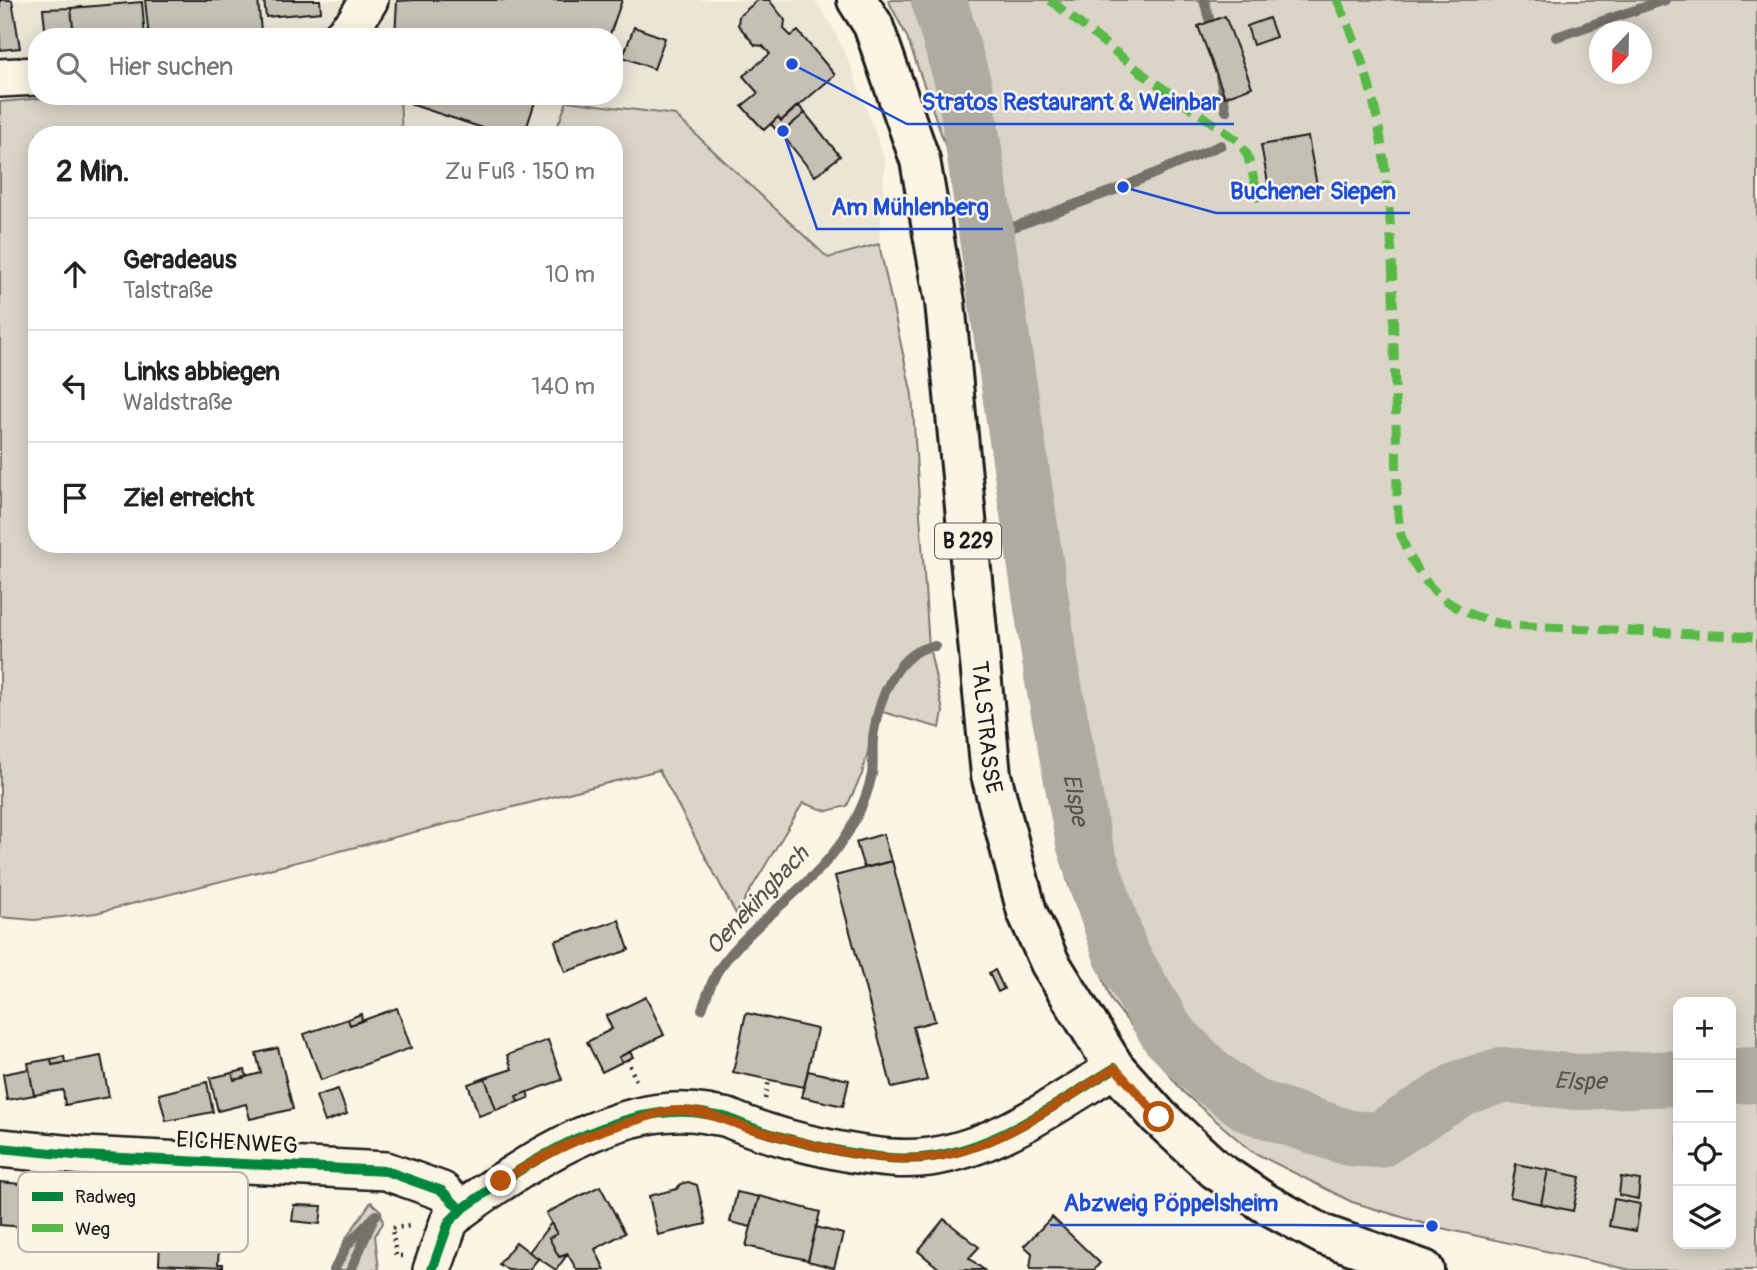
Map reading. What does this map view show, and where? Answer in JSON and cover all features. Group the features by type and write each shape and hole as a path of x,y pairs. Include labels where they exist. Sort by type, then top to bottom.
{"main road":[{"name":"TALSTRASSE","path":"857,0 873,25 920,160 945,302 991,775 1027,912 1051,963 1115,1068 1159,1117 1215,1169 1265,1203 1324,1236 1424,1270"}],"street":[{"path":"350,28 369,0"},
{"path":"0,78 28,76"},
{"path":"432,1270 449,1222 461,1210 550,1152 597,1130 671,1111 728,1118 736,1124 883,1160 927,1158 956,1152 1004,1135 1115,1068"},
{"name":"EICHENWEG","path":"0,1148 84,1156 386,1171 442,1191 461,1210"}],"shaded area":[{"path":"0,0 814,0 829,21 849,61 885,160 879,244 828,258 675,115 575,126 402,126 400,105 623,105 623,28 28,28 28,61 0,63"},
{"path":"888,0 1757,0 1757,1270 1631,1270 1432,1226 1352,1202 1251,1151 1183,1092 1111,1000 1067,880 1048,780 1031,674 973,224 907,37"},
{"path":"28,99 28,105 400,105 402,126 28,126 28,553 623,553 623,126 558,126 566,105 598,105 675,115 828,258 879,244 912,395 929,647 943,711 940,728 879,711 862,774 847,806 827,811 803,803 736,914 659,770 96,913 35,920 0,917 0,102"},
{"path":"371,1202 381,1211 383,1223 375,1236 379,1270 335,1270 351,1247 344,1241"}],"building":[{"path":"0,0 12,0 20,48 0,50"},
{"path":"145,0 258,0 261,28 148,28"},
{"path":"264,0 320,0 321,12 266,17"},
{"path":"622,0 612,28 396,28 397,1"},
{"path":"758,0 769,0 785,20 784,29 791,36 798,31 835,75 781,121 778,117 764,130 742,106 758,93 743,76 770,54 763,46 755,45 738,25 739,16"},
{"path":"142,2 144,28 73,28 71,8"},
{"path":"71,8 73,28 45,28 43,9"},
{"path":"1225,16 1252,87 1225,97 1198,26"},
{"path":"1269,18 1276,37 1253,45 1247,26"},
{"path":"634,27 665,38 654,69 623,57"},
{"path":"413,105 534,105 527,126 477,126"},
{"path":"798,105 805,113 780,134 771,124 778,117 781,121"},
{"path":"805,113 840,156 815,176 781,133"},
{"path":"1308,137 1318,191 1271,199 1261,145"},
{"path":"883,834 891,861 864,868 856,842"},
{"path":"892,861 935,1021 913,1027 927,1080 892,1088 835,876"},
{"path":"619,920 629,950 565,972 555,941"},
{"path":"995,970 1004,989 998,992 989,973"},
{"path":"646,997 664,1035 619,1057 622,1062 602,1072 587,1042 612,1029 606,1016"},
{"path":"397,1008 411,1048 321,1080 304,1034 348,1019 350,1025"},
{"path":"746,1013 817,1029 804,1087 733,1072"},
{"path":"361,1014 362,1021 350,1025 348,1019"},
{"path":"548,1040 562,1080 516,1096 518,1102 496,1110 485,1078 512,1069 507,1055"},
{"path":"278,1048 293,1109 250,1119 246,1104 218,1111 210,1078 232,1073 234,1080 261,1073 256,1053"},
{"path":"630,1052 633,1057 622,1062 619,1057"},
{"path":"64,1056 65,1063 52,1065 51,1059"},
{"path":"101,1056 109,1097 65,1105 63,1090 34,1095 28,1063 51,1059 52,1065"},
{"path":"29,1069 34,1095 7,1100 3,1074"},
{"path":"245,1070 247,1077 234,1080 232,1073"},
{"path":"808,1071 849,1080 843,1106 802,1097"},
{"path":"485,1078 496,1110 479,1116 468,1084"},
{"path":"207,1082 213,1112 166,1121 159,1094"},
{"path":"338,1089 347,1114 325,1122 316,1096"},
{"path":"527,1092 529,1098 518,1102 516,1096"},
{"path":"1516,1164 1548,1170 1541,1204 1510,1197"},
{"path":"1548,1170 1580,1177 1573,1211 1541,1204"},
{"path":"1621,1177 1640,1180 1638,1199 1619,1195"},
{"path":"0,1182 18,1184 18,1226 0,1225"},
{"path":"688,1182 697,1185 706,1224 658,1235 649,1196 677,1189 680,1184"},
{"path":"600,1186 625,1233 595,1249 605,1270 577,1270 567,1253 559,1257 549,1238 557,1234 546,1213"},
{"path":"737,1192 759,1197 751,1227 730,1222"},
{"path":"759,1196 820,1212 808,1260 746,1246"},
{"path":"1614,1199 1640,1204 1636,1231 1609,1226"},
{"path":"294,1205 322,1206 320,1224 292,1221"},
{"path":"1052,1217 1100,1263 1094,1270 1030,1269 1032,1253 1024,1246"},
{"path":"944,1219 979,1247 969,1258 984,1270 941,1270 918,1251"},
{"path":"551,1223 557,1234 549,1238 559,1257 567,1255 556,1270 529,1252"},
{"path":"816,1227 843,1234 834,1268 808,1261"},
{"path":"516,1242 538,1259 529,1270 508,1270 499,1264"},
{"path":"160,1252 219,1252 218,1264 223,1264 223,1267 159,1264"}],"waterway":[{"name":"Elspe","path":"939,0 965,90 1053,681 1084,843 1121,954 1168,1034 1211,1077 1250,1105 1349,1138 1379,1140 1461,1088 1502,1075 1579,1082 1673,1078"},
{"path":"1204,0 1213,33"},
{"path":"1556,37 1665,0"},
{"path":"1220,76 1226,111"},
{"path":"986,237 1123,187 1221,145"},
{"name":"Oenekingbach","path":"702,1009 716,974 735,949 809,880 842,842 858,815 869,785 873,769 874,731 885,691 900,666 910,656 935,646"},
{"name":"Oenekingbach","path":"1055,742 1064,742"},
{"name":"Elspe","path":"1736,1076 1757,1075"},
{"name":"Oenekingbach","path":"334,1270 348,1244 376,1215"},
{"path":"351,1270 372,1222"}],"marked path":[{"path":"1050,0 1147,77 1237,140 1247,154 1260,201"},
{"path":"1337,0 1358,50 1373,102 1383,154 1392,260 1398,515 1402,538 1419,572 1429,586 1455,606 1470,614 1506,625 1757,637"}],"cycle path":[{"path":"432,1270 449,1222 461,1210 546,1155 577,1138 610,1125 642,1116 675,1112 707,1114 728,1118 799,1142 856,1154 930,1157 955,1152 1004,1134 1115,1068"},
{"path":"0,1148 84,1156 386,1171 442,1191 461,1210"}],"place":[{"name":"Stratos Restaurant & Weinbar","path":"792,64"},
{"name":"Am Mühlenberg","path":"783,131"},
{"name":"Buchener Siepen","path":"1123,187"},
{"name":"Abzweig Pöppelsheim","path":"1432,1226"}],"route":[{"path":"501,1181 550,1152 597,1130 671,1111 691,1111 728,1118 736,1124 883,1160 927,1158 956,1152 1004,1135 1115,1068 1159,1117"}]}
